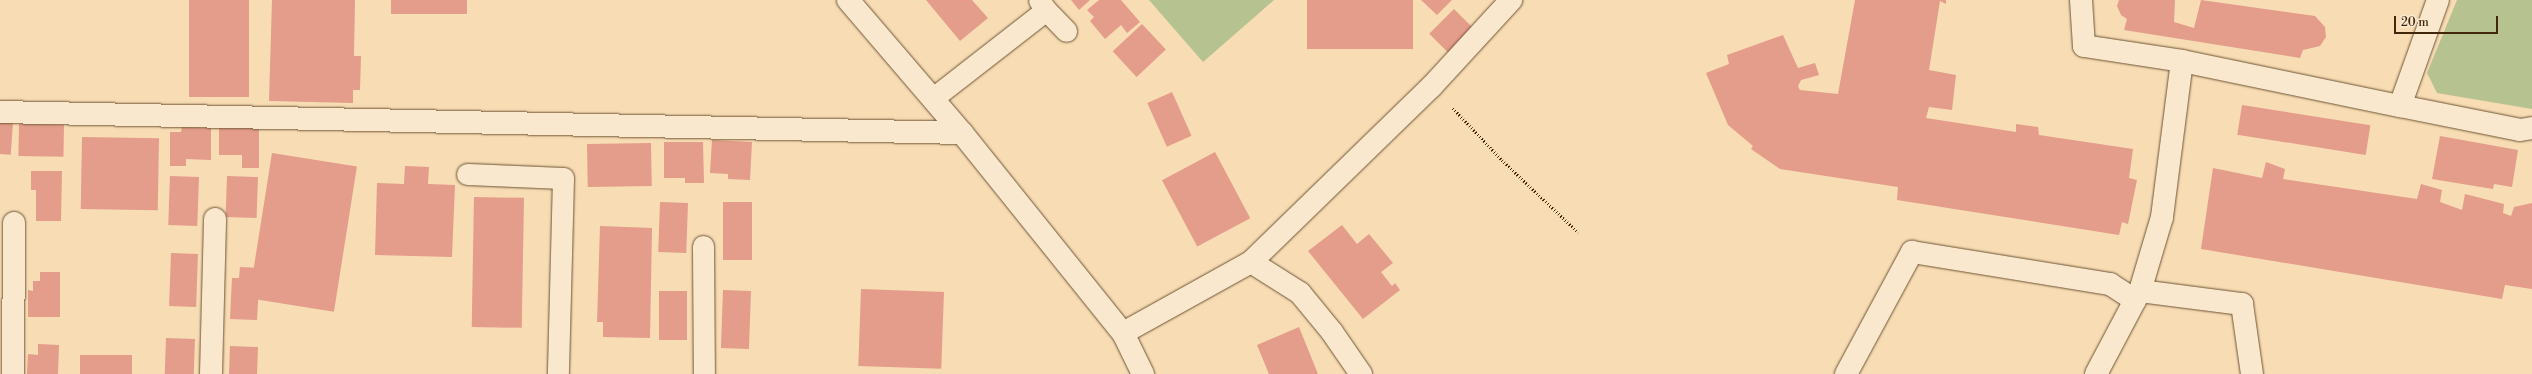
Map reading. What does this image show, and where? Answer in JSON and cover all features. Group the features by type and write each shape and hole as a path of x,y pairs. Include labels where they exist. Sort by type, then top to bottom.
{"street":[{"path":"848,0 962,133 1123,334 1143,374"},
{"path":"1123,334 1251,262 1432,86 1511,0"},
{"path":"2081,0 2084,46 2182,61 2520,130 2532,128"},
{"path":"2400,106 2438,0"},
{"path":"2096,374 2138,296 2162,217 2182,61"},
{"path":"0,112 962,133"},
{"path":"211,374 214,219"},
{"path":"14,223 14,374"},
{"path":"1846,374 1912,252 2110,284 2138,296 2242,304 2252,374"},
{"path":"1251,262 1300,293 1332,332 1361,374"}],"lane":[{"path":"933,98 1043,5 1066,31"},
{"path":"467,174 563,178 558,374"},
{"path":"703,246 704,374"}],"path":[{"path":"1432,86 1502,160 1578,232"}],"green space":[{"path":"1149,0 1274,0 1203,62"},
{"path":"2457,0 2532,0 2532,109 2437,93 2427,73"}],"building":[{"path":"189,0 249,0 249,97 189,97"},
{"path":"272,0 355,0 354,56 361,56 360,90 353,90 353,103 269,101"},
{"path":"391,0 467,0 467,14 391,14"},
{"path":"926,0 972,0 988,18 960,41"},
{"path":"1071,0 1090,0 1079,10"},
{"path":"1099,0 1121,0 1140,22 1127,33 1121,25 1105,39 1090,21 1094,17 1087,10"},
{"path":"1307,0 1413,0 1413,49 1307,49"},
{"path":"1421,0 1452,0 1437,15"},
{"path":"1855,0 1946,0 1946,4 1940,1 1929,70 1956,75 1952,110 1929,107 1926,118 2016,132 2016,124 2038,127 2039,135 2133,149 2129,178 2137,180 2128,224 2122,222 2119,235 1897,200 1898,187 1780,169 1751,149 1753,146 1728,125 1706,73 1729,64 1727,55 1783,35 1798,68 1815,63 1819,75 1801,80 1798,86 1800,90 1838,94"},
{"path":"2119,0 2175,0 2174,22 2194,28 2201,0 2315,16 2325,27 2326,37 2320,46 2303,50 2300,58 2124,30 2127,19 2121,15 2117,6"},
{"path":"1454,9 1474,29 1449,54 1429,34"},
{"path":"1142,24 1166,50 1137,77 1113,51"},
{"path":"1172,92 1192,136 1167,147 1147,103"},
{"path":"2242,105 2370,125 2366,155 2237,135"},
{"path":"0,122 13,123 11,155 0,154"},
{"path":"19,124 64,125 63,157 18,156"},
{"path":"182,127 211,128 211,160 186,159 186,166 170,166 170,132 181,132"},
{"path":"219,127 259,128 259,168 242,168 242,155 219,155"},
{"path":"2440,136 2518,150 2512,187 2494,184 2493,189 2432,179"},
{"path":"82,137 159,138 158,210 81,209"},
{"path":"712,140 752,142 750,180 728,179 728,174 710,173"},
{"path":"664,142 703,142 704,183 685,183 685,178 664,178"},
{"path":"651,143 652,186 588,187 587,144"},
{"path":"1215,152 1250,218 1197,246 1162,180"},
{"path":"272,153 357,166 334,312 249,298"},
{"path":"2266,162 2285,169 2283,179 2417,199 2421,184 2442,190 2440,202 2462,210 2465,194 2504,204 2503,213 2511,216 2514,207 2532,203 2532,289 2505,285 2502,299 2201,249 2213,168 2262,178"},
{"path":"405,166 429,167 428,184 455,185 452,257 375,255 377,183 404,184"},
{"path":"31,171 62,171 61,221 36,221 36,190 31,190"},
{"path":"170,176 199,177 197,226 168,225"},
{"path":"227,176 258,177 257,218 226,217"},
{"path":"474,197 524,198 522,328 472,327"},
{"path":"660,202 688,203 686,253 658,252"},
{"path":"723,202 752,202 752,260 723,260"},
{"path":"1342,225 1357,244 1369,234 1393,263 1381,272 1392,286 1395,283 1400,290 1363,319 1308,251"},
{"path":"600,226 652,228 650,338 603,337 603,322 597,322"},
{"path":"171,253 198,254 196,307 169,306"},
{"path":"240,267 260,268 257,320 230,319 232,278 239,278"},
{"path":"40,272 60,272 60,317 28,317 28,290 33,291 33,281 40,281"},
{"path":"861,289 944,292 941,369 858,366"},
{"path":"723,290 751,291 749,349 721,348"},
{"path":"659,291 687,291 687,340 659,340"},
{"path":"1299,327 1318,374 1269,374 1257,345"},
{"path":"166,338 195,339 194,374 165,374"},
{"path":"38,344 59,345 58,374 27,374 28,354 38,355"},
{"path":"230,346 258,347 257,374 229,374"},
{"path":"80,355 132,355 132,374 80,374"}]}
